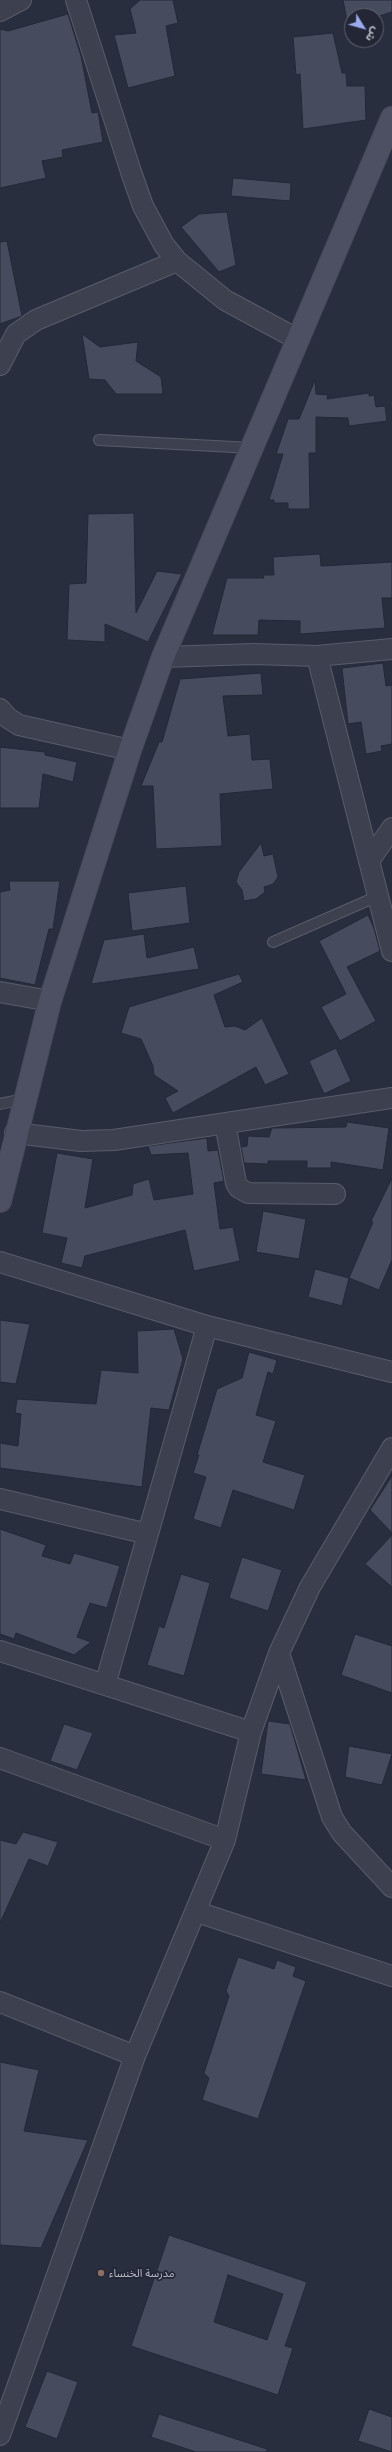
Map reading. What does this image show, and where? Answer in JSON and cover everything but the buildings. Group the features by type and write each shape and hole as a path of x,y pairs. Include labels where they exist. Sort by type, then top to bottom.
{"main road":[{"path":"0,1201 15,1133 50,1001 130,750 163,657 392,118"}],"street":[{"path":"0,11 21,0"},
{"path":"76,0 143,206 164,245 177,261 226,300 297,339"},
{"path":"0,365 16,334 36,320 177,261"},
{"path":"163,657 253,654 317,656 392,649"},
{"path":"317,656 392,951"},
{"path":"0,709 8,718 19,725 130,750"},
{"path":"369,861 392,828"},
{"path":"0,992 50,1001"},
{"path":"15,1133 81,1141 114,1140 392,1098"},
{"path":"225,1123 236,1182 239,1188 248,1193 335,1194"},
{"path":"0,1262 207,1326 392,1372"},
{"path":"105,1685 207,1326"},
{"path":"0,2435 135,2056 197,1912 225,1840 252,1732 279,1653 310,1587 392,1448"},
{"path":"0,1499 148,1534"},
{"path":"0,1652 252,1732"},
{"path":"279,1653 332,1817 342,1833 392,1887"},
{"path":"0,1758 225,1840"},
{"path":"197,1912 392,1976"},
{"path":"0,2002 135,2056"}],"lane":[{"path":"99,440 253,448"},
{"path":"274,942 378,896"},
{"path":"0,1104 24,1099"}],"place":[{"name":"مدرسة الخنساء","path":"101,2273"}]}
